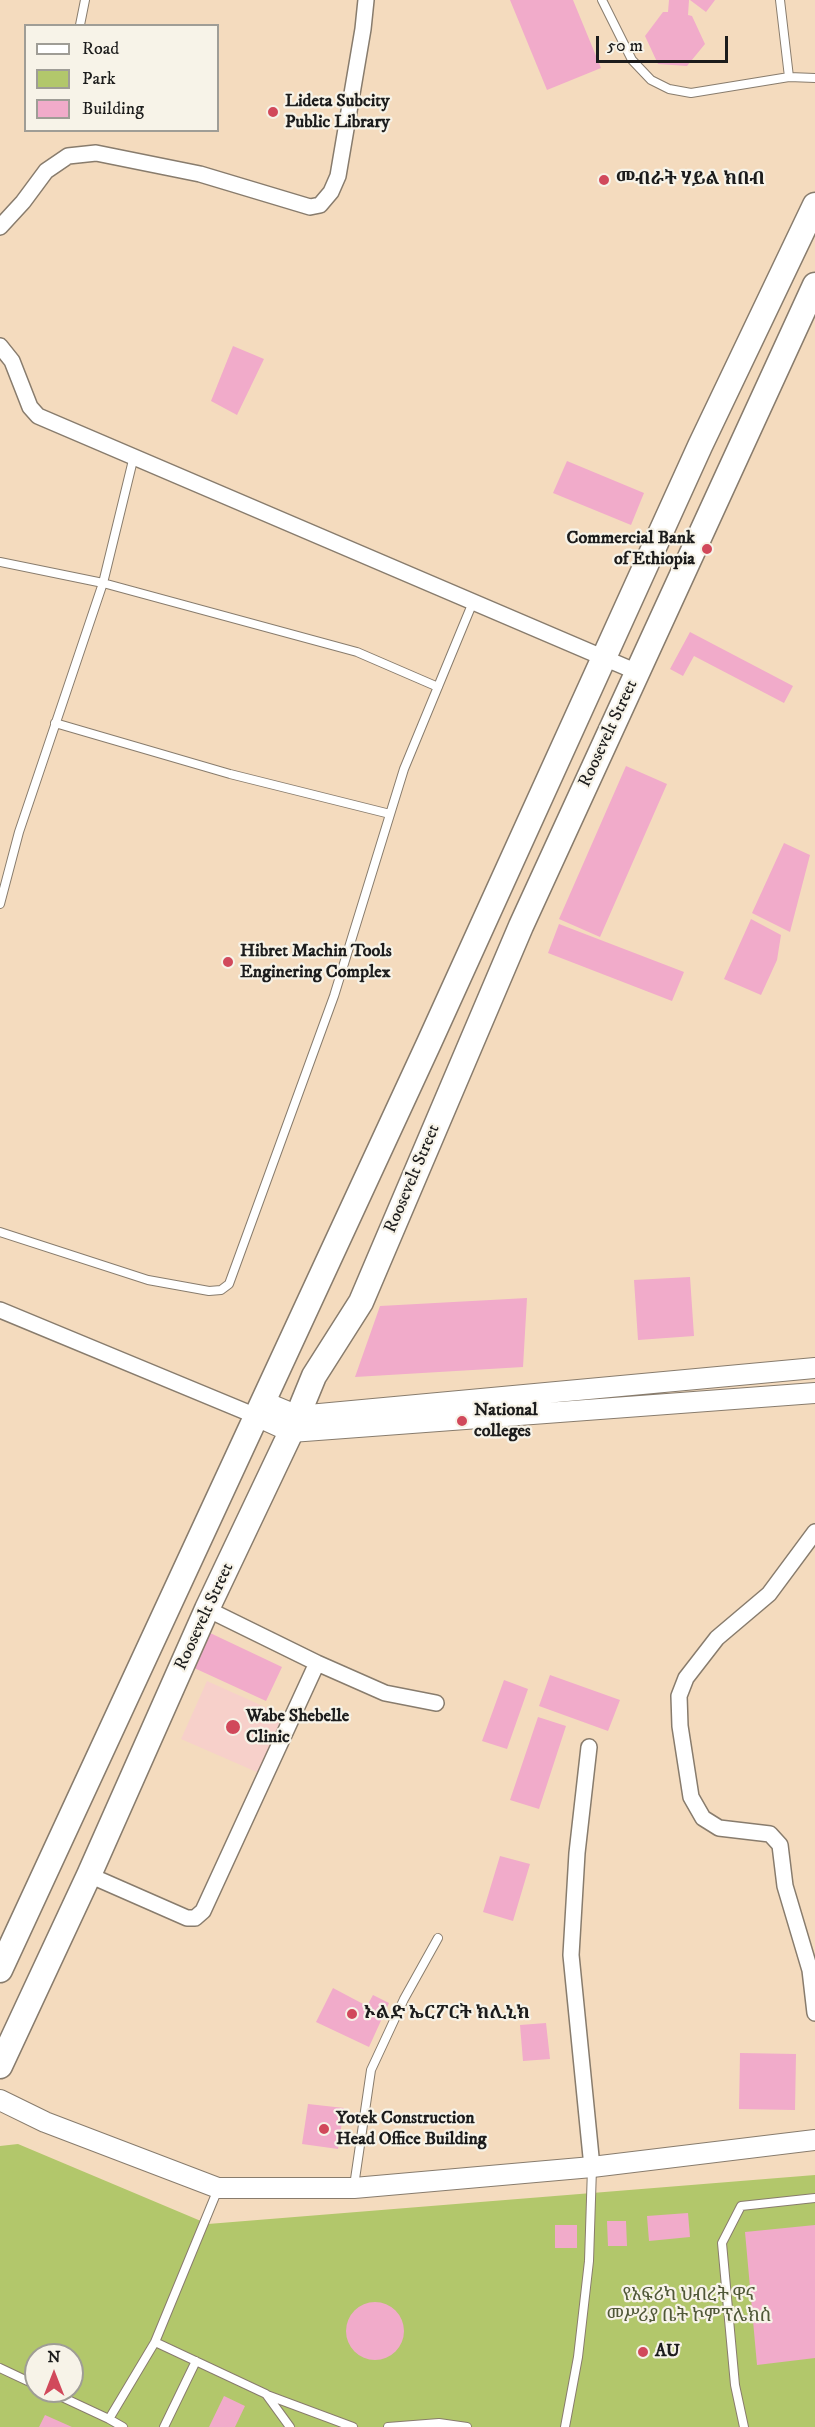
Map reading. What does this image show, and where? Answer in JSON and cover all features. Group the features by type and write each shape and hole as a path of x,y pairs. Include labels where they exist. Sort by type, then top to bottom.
{"main road":[{"name":"Roosevelt Street","path":"0,1970 429,1043 700,446 815,205"},
{"name":"Roosevelt Street","path":"0,2066 89,1875 314,1376 361,1302 521,926 815,285"},
{"path":"700,446 733,461"},
{"path":"112,1727 147,1745"}],"street":[{"path":"0,227 24,202 46,171 68,156 96,153 200,174 310,207 320,205 332,192 338,176 366,0"},
{"path":"0,346 12,361 25,398 38,416 602,659 637,672"},
{"path":"0,1310 294,1424 815,1393"},
{"path":"294,1424 815,1368"},
{"path":"815,1532 769,1594 717,1638 686,1678 679,1696 680,1726 691,1797 703,1818 719,1828 770,1834 780,1845 785,1886 810,1970 815,2013"},
{"path":"207,1609 317,1663 385,1693 436,1703"},
{"path":"89,1875 187,1918 195,1918 203,1911 317,1663"},
{"path":"589,1747 577,1853 571,1955 592,2167"},
{"path":"0,2100 45,2122 219,2188 354,2188 592,2167 815,2140"}],"lane":[{"path":"80,24 85,0"},
{"path":"602,0 632,60 651,80 669,90 691,93 789,77 815,78"},
{"path":"780,0 789,77"},
{"path":"0,904 19,832 103,583 134,456"},
{"path":"0,562 103,583 357,652 438,687"},
{"path":"0,1232 148,1280 208,1291 220,1290 229,1284 333,996 404,769 473,602"},
{"path":"55,723 230,774 390,814"},
{"path":"354,2188 371,2070 404,1999 438,1938"},
{"path":"565,2427 578,2357 589,2261 592,2167"},
{"path":"109,2419 154,2342 219,2188"},
{"path":"744,2427 735,2385 722,2243 741,2206 815,2198"},
{"path":"154,2342 266,2394 353,2427"},
{"path":"164,2427 196,2361"},
{"path":"0,2368 24,2379"},
{"path":"266,2394 290,2427"},
{"path":"75,2403 123,2427"},
{"path":"388,2427 439,2423 467,2427"}],"shaded area":[{"name":"Wabe Shebelle Clinic","path":"207,1681 285,1716 259,1773 181,1739"}],"green space":[{"name":"የአፍሪካ ህብረት ዋና መሥሪያ ቤት ኮምፕሌክስ","path":"18,2144 208,2224 815,2175 815,2427 0,2427 0,2146"}],"building":[{"path":"510,0 573,0 601,68 547,90"},
{"path":"669,0 689,0 688,15 692,16 705,44 687,66 658,64 645,36 663,12 668,12"},
{"path":"690,0 715,0 706,12"},
{"path":"233,346 264,359 237,415 211,401"},
{"path":"567,461 644,493 631,525 553,493"},
{"path":"690,632 793,686 784,703 694,656 683,676 670,669"},
{"path":"626,766 667,784 600,937 559,919"},
{"path":"784,843 810,855 790,932 752,913"},
{"path":"751,919 781,935 777,960 761,995 724,979"},
{"path":"559,924 684,972 672,1001 548,953"},
{"path":"690,1277 694,1336 638,1340 634,1280"},
{"path":"527,1298 523,1367 355,1377 380,1306"},
{"path":"208,1632 282,1667 266,1701 192,1667"},
{"path":"550,1675 620,1700 608,1731 539,1706"},
{"path":"504,1680 528,1689 507,1749 482,1741"},
{"path":"538,1717 566,1726 539,1809 510,1800"},
{"path":"500,1856 530,1864 513,1921 483,1912"},
{"name":"ኦልድ ኤርፖርት ክሊኒክ","path":"333,1988 367,2006 373,1995 389,2003 369,2047 316,2022"},
{"path":"546,2023 550,2059 523,2061 520,2025"},
{"path":"740,2053 796,2054 795,2110 739,2109"},
{"path":"308,2104 344,2108 338,2149 302,2144"},
{"path":"688,2213 690,2237 649,2241 647,2216"},
{"path":"607,2221 626,2221 627,2246 608,2246"},
{"path":"555,2225 577,2225 577,2248 555,2248"},
{"path":"815,2225 815,2358 757,2365 745,2232"},
{"path":"369,2302 381,2302 396,2310 404,2325 404,2337 396,2352 381,2360 369,2360 354,2352 346,2337 346,2325 354,2310"},
{"path":"224,2396 245,2406 235,2427 209,2427"},
{"path":"45,2415 72,2427 39,2427"}],"place":[{"name":"Lideta Subcity Public Library","path":"273,112"},
{"name":"መብራት ሃይል ክበብ","path":"604,180"},
{"name":"Commercial Bank of Ethiopia","path":"707,549"},
{"name":"Hibret Machin Tools Enginering Complex","path":"228,962"},
{"name":"National colleges","path":"462,1421"},
{"name":"Wabe Shebelle Clinic","path":"233,1727"},
{"name":"ኦልድ ኤርፖርት ክሊኒክ","path":"352,2014"},
{"name":"Yotek Construction Head Office Building","path":"324,2129"},
{"name":"AU","path":"643,2352"}]}
